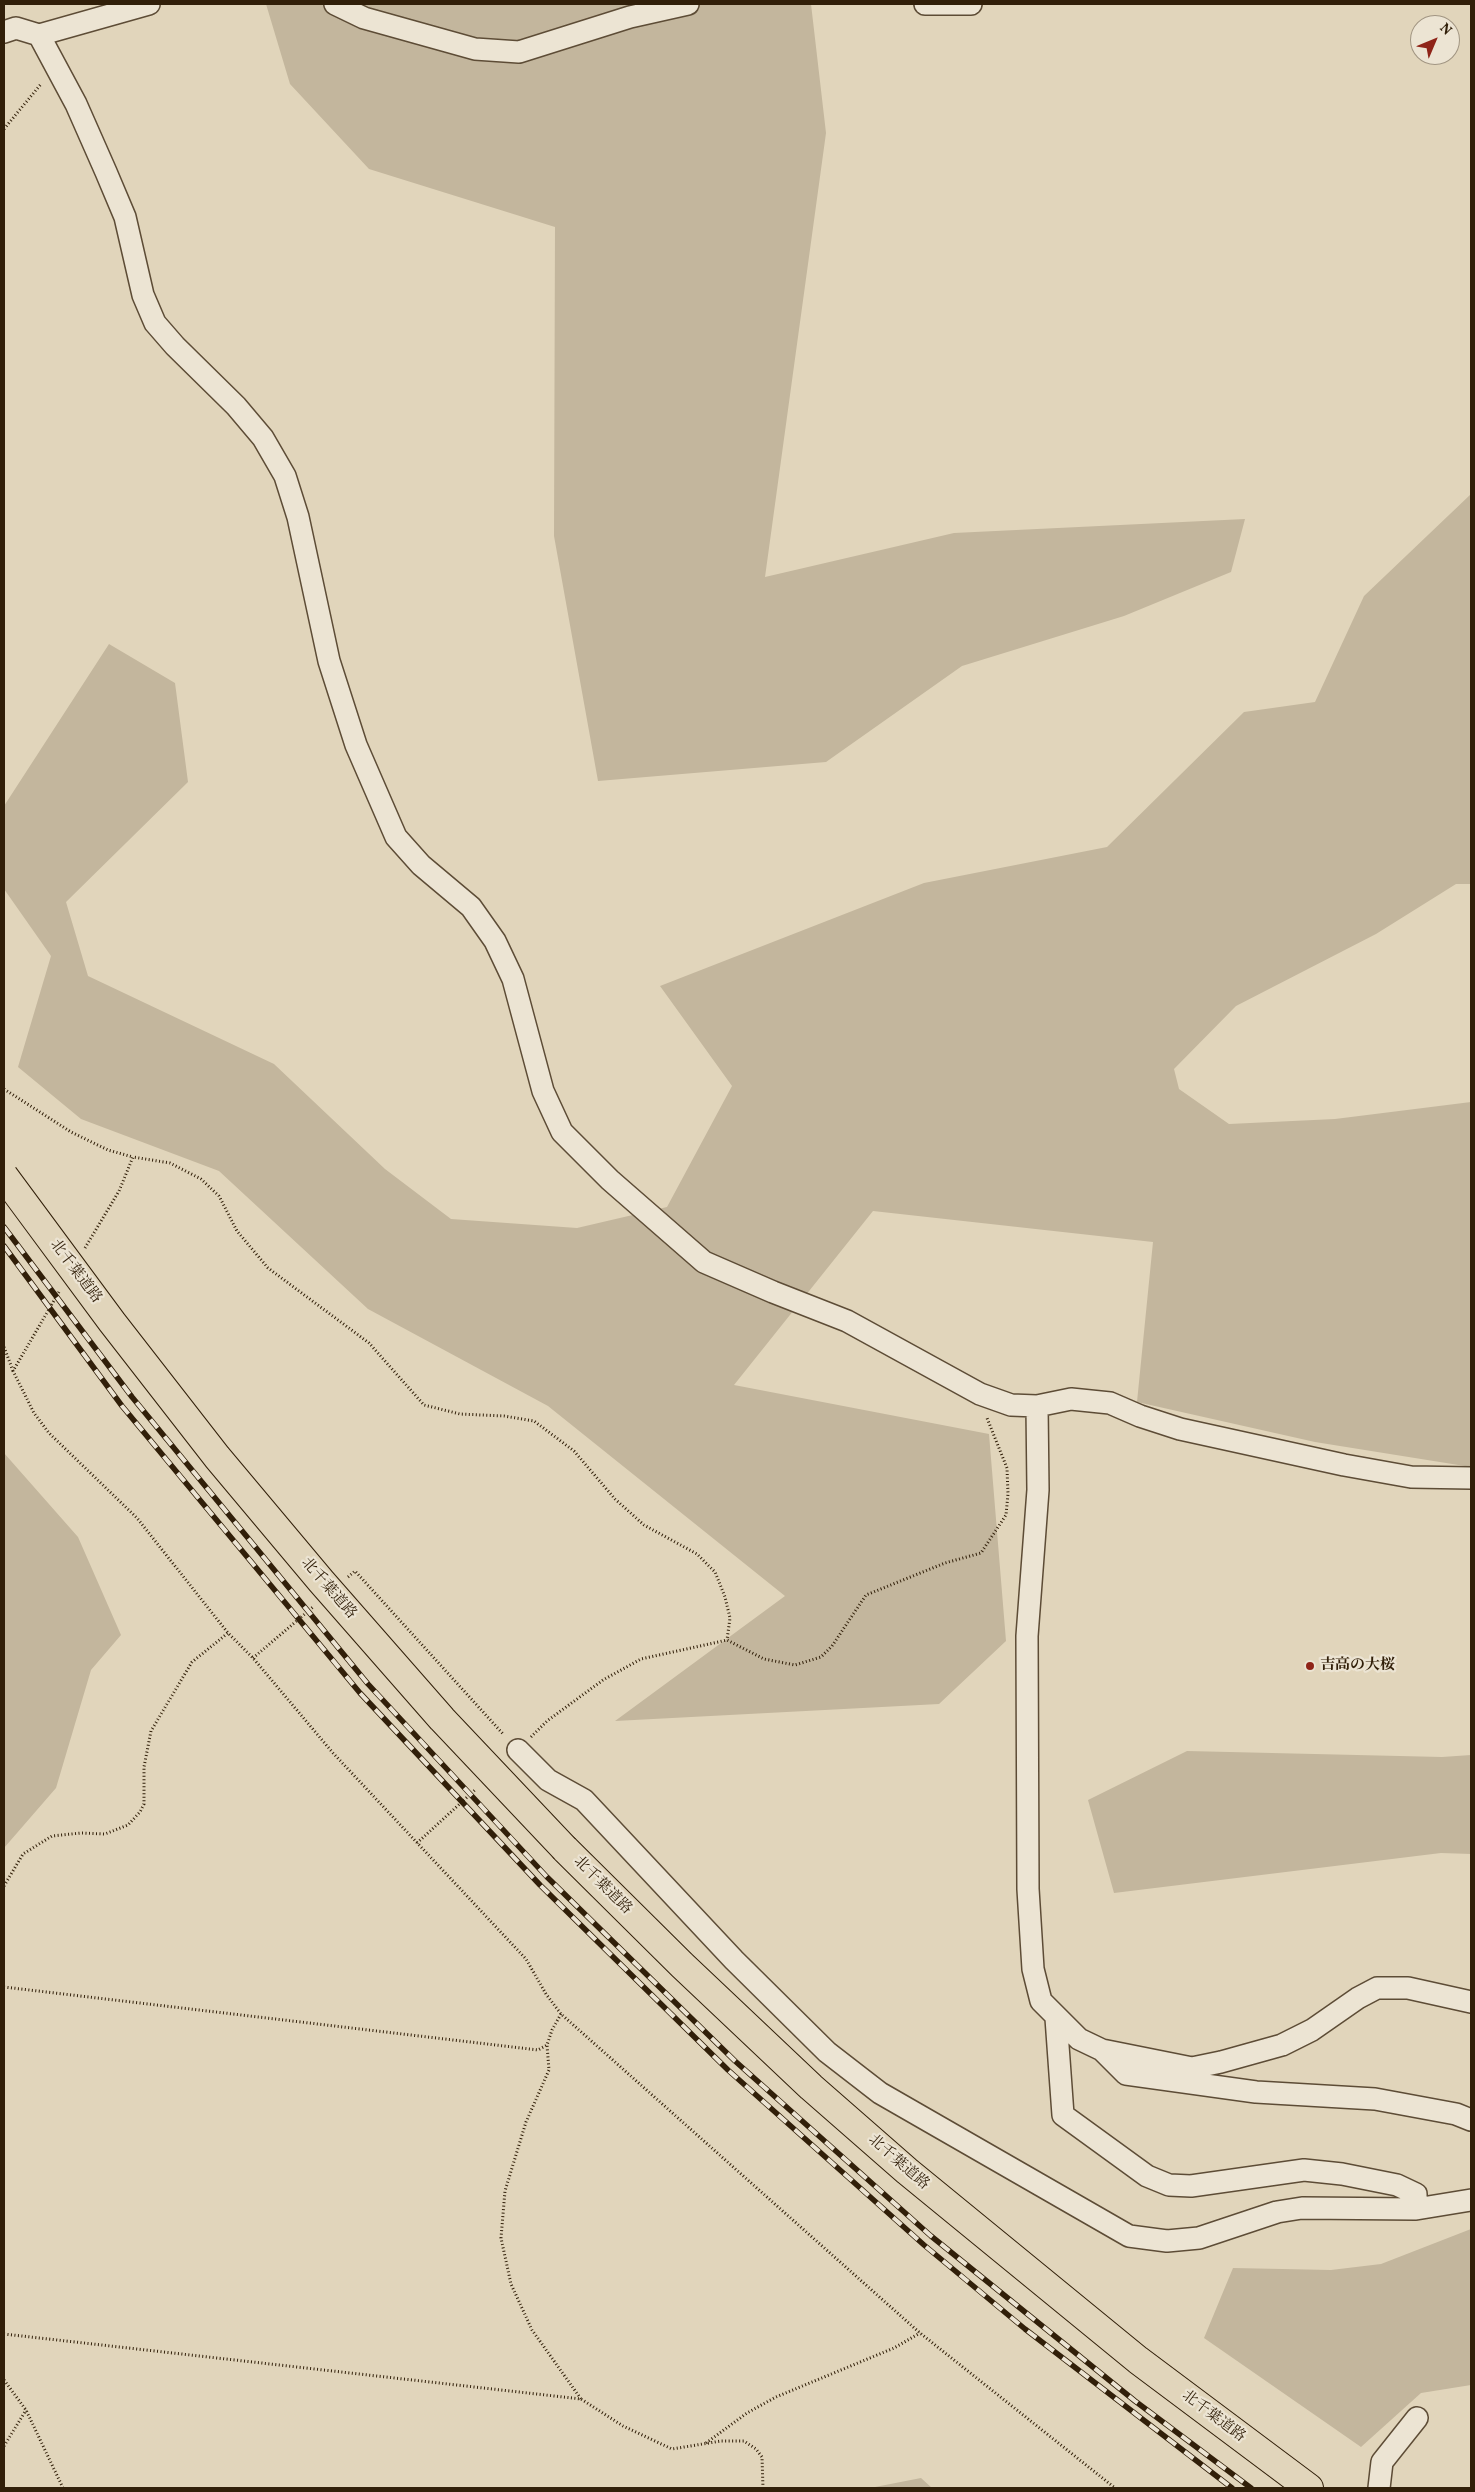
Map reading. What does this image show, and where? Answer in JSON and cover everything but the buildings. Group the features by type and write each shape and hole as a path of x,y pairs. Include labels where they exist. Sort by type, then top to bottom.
{"highway":[{"name":"北千葉道路","path":"4,1176 112,1322 217,1458 321,1581 442,1719 565,1849 682,1965 811,2087 907,2172 1130,2354 1230,2431 1310,2488"}],"street":[{"path":"4,32 16,28 39,34 149,4"},
{"path":"336,4 364,18 475,49 519,52 630,17 688,4"},
{"path":"925,4 970,4"},
{"path":"39,34 76,104 124,218 143,295 155,323 175,346 242,413 263,438 285,476 298,517 329,661 356,745 396,837 421,865 471,907 495,941 513,979 543,1091 562,1132 610,1180 704,1262 847,1321 917,1358 967,1388 1011,1405 1038,1406 1071,1399 1110,1403 1140,1416 1180,1428 1344,1465 1411,1477 1471,1478"},
{"path":"1038,1406 1038,1490 1027,1636 1028,1889 1034,1969 1041,2001 1079,2040 1102,2050 1192,2068 1282,2045 1312,2030 1358,1998 1377,1988 1408,1988 1471,2002"},
{"path":"518,1750 548,1780 584,1800 734,1960 827,2052 880,2093 1129,2236 1167,2241 1199,2238 1277,2212 1302,2208 1416,2208 1471,2200"},
{"path":"1056,2018 1064,2115 1147,2176 1169,2185 1191,2186 1304,2170 1342,2174 1397,2185 1416,2194 1416,2208"},
{"path":"1102,2050 1126,2074 1256,2092 1374,2099 1456,2114 1471,2120"},
{"path":"1379,2488 1382,2462 1417,2418"}],"path":[{"path":"4,130 56,66"},
{"path":"4,1090 71,1132 108,1150 133,1157 170,1163 201,1179 219,1196 237,1231 268,1268 369,1343 424,1405 460,1414 504,1416 534,1421 574,1451 615,1500 644,1525 698,1554 715,1572 725,1597 730,1618 727,1640"},
{"path":"84,1251 119,1191 133,1157"},
{"path":"13,1371 63,1285"},
{"path":"4,1347 13,1371 34,1413 49,1432 137,1518 228,1633 253,1658 333,1753 526,1960 546,1994 561,2014 920,2333 1115,2488"},
{"path":"518,1750 547,1721 603,1680 641,1659 727,1640 764,1659 795,1665 821,1657 832,1646 866,1596 945,1563 981,1553 1006,1515 1007,1468 984,1413 967,1388"},
{"path":"4,1886 23,1854 52,1836 81,1833 105,1834 128,1825 140,1812 144,1804 144,1767 151,1731 192,1662 228,1633"},
{"path":"417,1843 482,1784"},
{"path":"4,1987 538,2050 548,2045"},
{"path":"561,2014 552,2030 548,2045 549,2070 526,2122 505,2191 501,2238 510,2284 532,2330 581,2399 623,2426 672,2449 706,2443 744,2441 756,2449 762,2457 762,2488"},
{"path":"706,2443 747,2413 776,2397 894,2348 920,2333"},
{"path":"4,2334 581,2399"},
{"path":"4,2380 26,2410 63,2488"},
{"path":"4,2446 26,2410"}],"shaded area":[{"path":"266,4 811,4 826,133 765,577 954,533 1245,519 1231,572 1124,616 962,666 826,762 598,781 554,536 555,227 369,169 290,84"},
{"path":"1471,494 1471,884 1456,884 1376,934 1236,1006 1174,1069 1179,1089 1229,1124 1335,1119 1471,1102 1471,1467 1315,1442 1137,1402 1153,1242 873,1211 734,1385 989,1434 1006,1641 939,1704 615,1721 785,1596 548,1406 368,1309 219,1171 81,1119 18,1067 51,956 4,889 4,806 109,644 175,683 188,782 66,902 88,976 274,1064 385,1169 451,1219 577,1228 667,1207 732,1086 660,986 924,883 1107,847 1244,712 1315,702 1364,596"},
{"path":"4,1453 78,1537 121,1635 91,1670 56,1788 4,1848"},
{"path":"1187,1751 1442,1757 1471,1755 1471,1854 1441,1853 1114,1893 1088,1800"},
{"path":"1471,2229 1471,2385 1421,2393 1361,2447 1204,2338 1233,2268 1331,2270 1381,2264"},
{"path":"921,2478 932,2488 870,2488"}],"railway":[{"path":"4,1227 132,1397 368,1684 547,1877 735,2061 931,2236 1135,2401 1251,2488"},
{"path":"4,1246 122,1406 360,1693 540,1885 728,2070 924,2245 1025,2329 1232,2488"}],"place":[{"name":"吉高の大桜","path":"1310,1666"}]}
